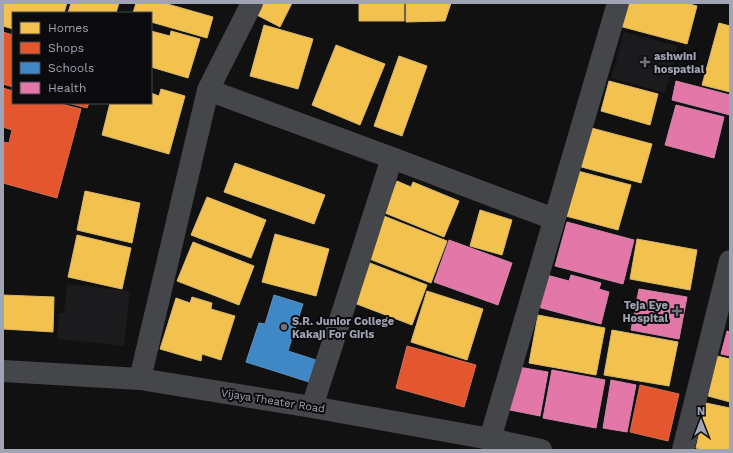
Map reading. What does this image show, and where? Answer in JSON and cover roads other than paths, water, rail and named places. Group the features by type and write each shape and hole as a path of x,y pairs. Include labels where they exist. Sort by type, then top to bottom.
{"street":[{"path":"140,379 208,90 252,3"},
{"path":"490,439 618,3"},
{"path":"208,90 554,219"},
{"path":"312,407 392,158"},
{"path":"683,450 730,261"},
{"name":"Vijaya Theater Road","path":"3,370 140,379 312,407 490,439 541,450"}],"place":[{"name":"ashwini hospatial","path":"645,62"},
{"name":"Teja Eye Hospital","path":"677,311"},
{"name":"S.R. Junior College Kakaji For Girls","path":"284,327"}]}
